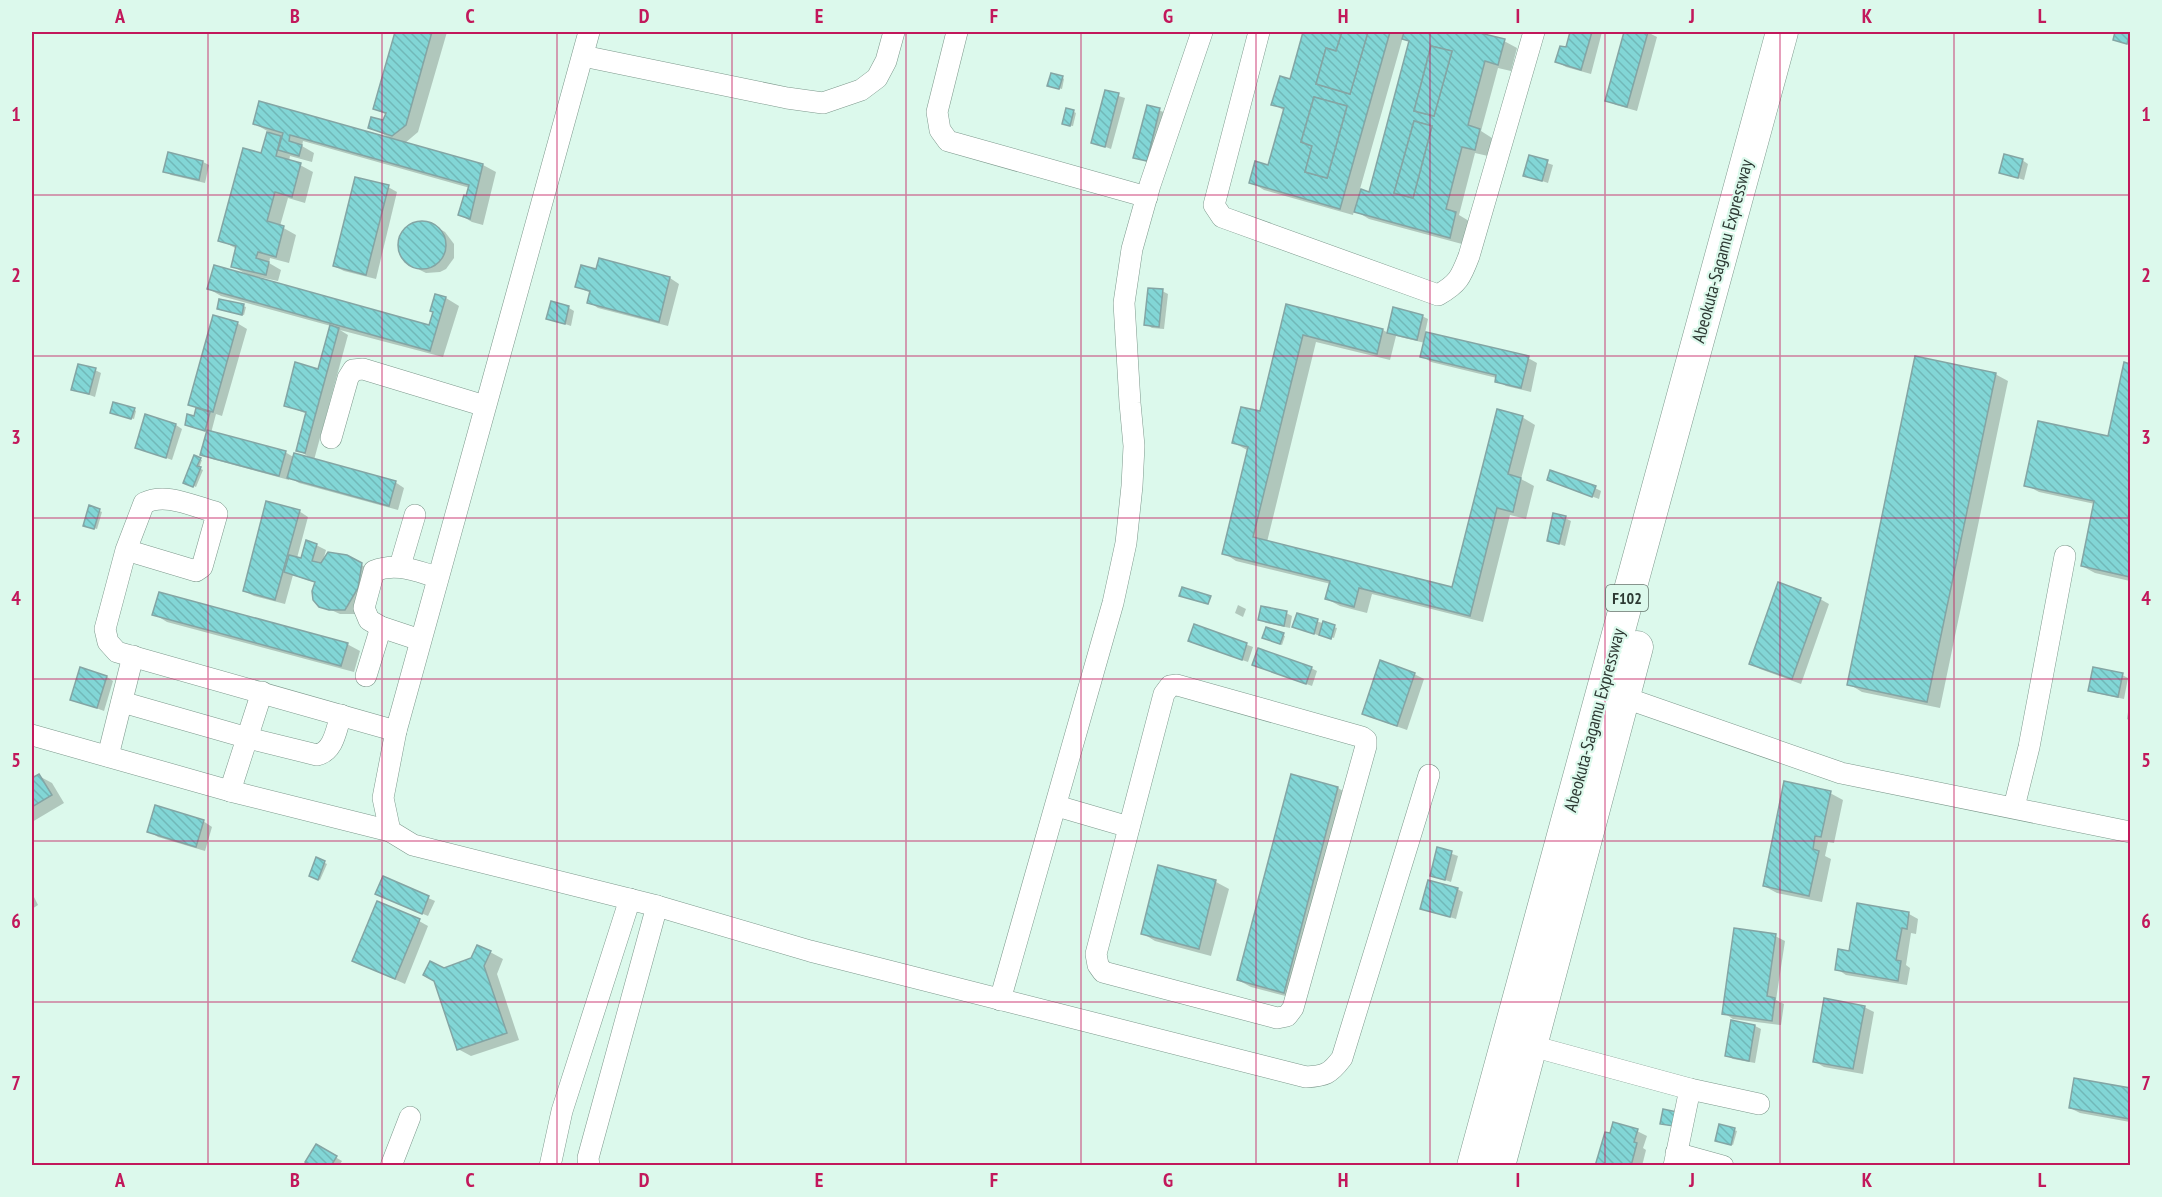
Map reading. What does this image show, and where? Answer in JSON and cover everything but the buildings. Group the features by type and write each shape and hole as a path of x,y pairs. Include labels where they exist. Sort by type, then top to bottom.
{"highway":[{"name":"Abeokuta-Sagamu Expressway","path":"1473,1166 1782,32"},
{"name":"Abeokuta-Sagamu Expressway","path":"1499,1166 1802,32"}],"street":[{"path":"390,831 383,798 396,731 590,32"},
{"path":"583,56 787,98 823,103 861,90 877,78 886,61 894,32"},
{"path":"957,32 937,112 940,130 948,141 1147,196"},
{"path":"1000,1000 1113,603 1126,543 1134,446 1124,303 1132,249 1147,196 1202,32"},
{"path":"1259,32 1214,205 1222,217 1438,295 1454,287 1469,256 1533,32"},
{"path":"331,438 348,378 353,370 363,369 486,406"},
{"path":"400,566 415,515"},
{"path":"126,550 105,629 108,642 117,652 396,731"},
{"path":"2014,807 2029,747 2065,556"},
{"path":"420,640 381,627 369,620 364,608 374,571 385,566 400,566 438,577"},
{"path":"366,676 381,627"},
{"path":"108,756 133,656"},
{"path":"1170,686 1189,688 1362,736 1366,740 1293,1008 1287,1016 1277,1018 1103,972 1098,965 1096,954 1129,827 1164,694 1170,686"},
{"path":"230,791 262,692"},
{"path":"1623,697 1841,773 2130,832"},
{"path":"122,702 317,755 329,748 341,715"},
{"path":"32,735 230,791 390,831 413,844 657,906 810,951 1305,1077 1322,1077 1334,1070 1342,1058 1428,775"},
{"path":"1057,806 1129,827"},
{"path":"550,1166 562,1111 630,899"},
{"path":"589,1166 588,1158 657,906"},
{"path":"1532,1046 1689,1089 1759,1104"},
{"path":"1689,1089 1675,1159 1723,1166"},
{"path":"391,1166 410,1117"}]}
